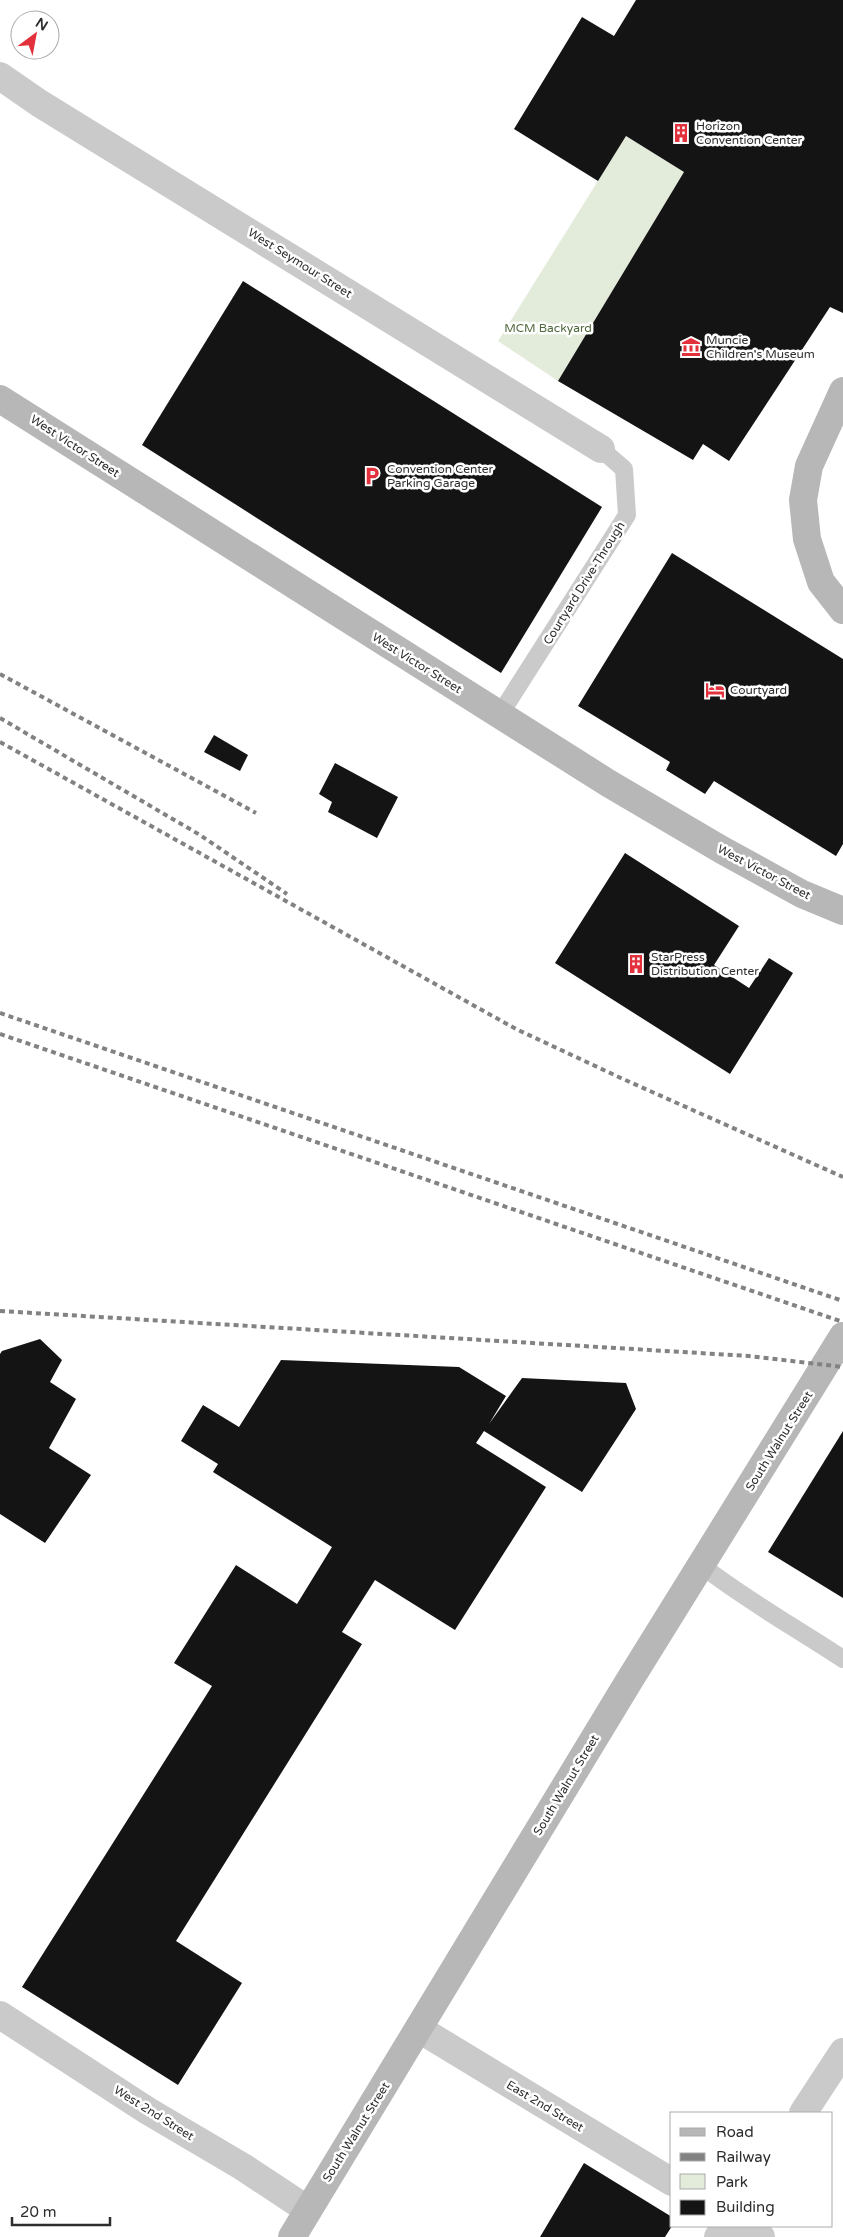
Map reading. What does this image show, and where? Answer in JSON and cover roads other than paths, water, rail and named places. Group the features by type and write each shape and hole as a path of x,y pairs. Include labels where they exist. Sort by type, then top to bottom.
{"main road":[{"path":"840,396 808,466 803,500 807,539 821,582 843,610"},
{"name":"West Victor Street","path":"0,399 608,784 802,894 843,911"},
{"name":"South Walnut Street","path":"292,2237 628,1681 843,1336"}],"street":[{"name":"West Seymour Street","path":"0,76 40,103 601,449"},
{"name":"West 2nd Street","path":"0,2015 148,2111 243,2167 308,2210"},
{"name":"East 2nd Street","path":"419,2029 670,2181"},
{"path":"804,2112 843,2052"},
{"path":"745,2227 761,2237"}],"lane":[{"name":"Courtyard Drive-Through","path":"499,716 627,515 624,469 601,449"},
{"path":"702,1565 734,1591 776,1615 843,1659"}],"railway":[{"path":"0,674 256,813"},
{"path":"0,718 200,835 287,894"},
{"path":"0,742 516,1029 843,1177"},
{"path":"0,1013 843,1301"},
{"path":"0,1034 843,1322"},
{"path":"0,1311 749,1356 843,1367"}],"place":[{"name":"Horizon Convention Center","path":"681,133"},
{"name":"Muncie Children's Museum","path":"691,347"},
{"name":"Convention Center Parking Garage","path":"372,476"},
{"name":"Courtyard","path":"715,690"},
{"name":"StarPress Distribution Center","path":"636,964"}],"park label":[{"name":"MCM Backyard","path":"548,328"}]}
